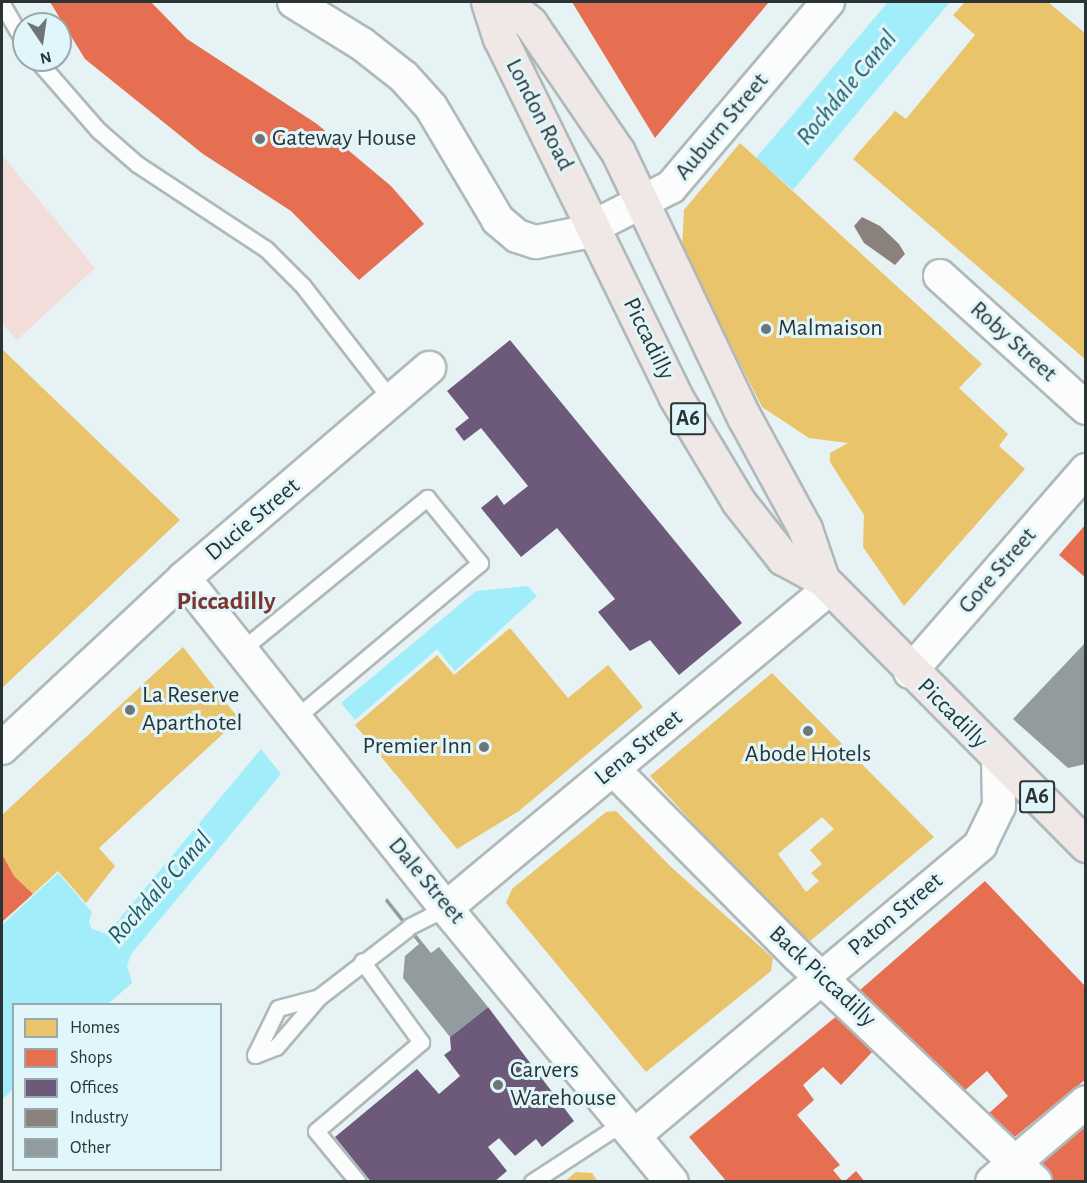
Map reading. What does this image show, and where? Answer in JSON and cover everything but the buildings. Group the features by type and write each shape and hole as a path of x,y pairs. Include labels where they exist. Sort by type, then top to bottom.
{"main road":[{"name":"London Road","path":"488,2 500,38 595,227"},
{"name":"London Road","path":"505,2 537,33 618,152 644,202"},
{"name":"Piccadilly","path":"644,202 668,263 805,529 826,583"},
{"name":"Piccadilly","path":"595,227 675,396 720,475 783,558 826,583 998,760 1082,834"}],"street":[{"path":"294,2 362,44 404,77 431,107 498,220 527,241 546,242 595,227"},
{"name":"Auburn Street","path":"595,227 671,187 828,2"},
{"name":"Roby Street","path":"940,276 1086,408"},
{"name":"Ducie Street","path":"2,748 184,578 393,402 429,368"},
{"name":"Gore Street","path":"910,672 1086,470"},
{"name":"Dale Street","path":"184,578 446,908 672,1182"},
{"name":"Lena Street","path":"446,908 613,769 826,583"},
{"name":"Paton Street","path":"629,1129 821,978 980,845 999,806 998,760"},
{"name":"Back Piccadilly","path":"613,769 1014,1175"},
{"path":"1014,1175 1086,1102"}],"lane":[{"path":"2,4 12,21"},
{"path":"47,72 98,130 137,164 266,249 303,286 393,402"},
{"path":"240,651 427,498 480,563 294,719"},
{"path":"319,997 362,961 408,928 446,908"},
{"path":"358,1182 316,1131 421,1042 362,961"},
{"path":"531,1182 629,1129"}],"shaded area":[{"path":"2,155 95,268 17,340 2,324"}],"water":[{"name":"Rochdale Canal","path":"888,2 950,2 793,190 756,158"},
{"path":"528,586 537,596 455,671 437,649 355,720 341,703 476,591"},
{"name":"Rochdale Canal","path":"261,749 281,774 132,953 127,965 132,983 109,1003 12,1003 12,1090 2,1100 2,925 58,873 92,912 89,922 92,929 107,934"}],"place":[{"name":"Gateway House","path":"260,139"},
{"name":"Malmaison","path":"766,329"},
{"name":"La Reserve Aparthotel","path":"130,710"},
{"name":"Abode Hotels","path":"808,731"},
{"name":"Premier Inn","path":"484,747"},
{"name":"Carvers Warehouse","path":"498,1085"}],"district":[{"name":"Piccadilly","path":"226,602"}]}
